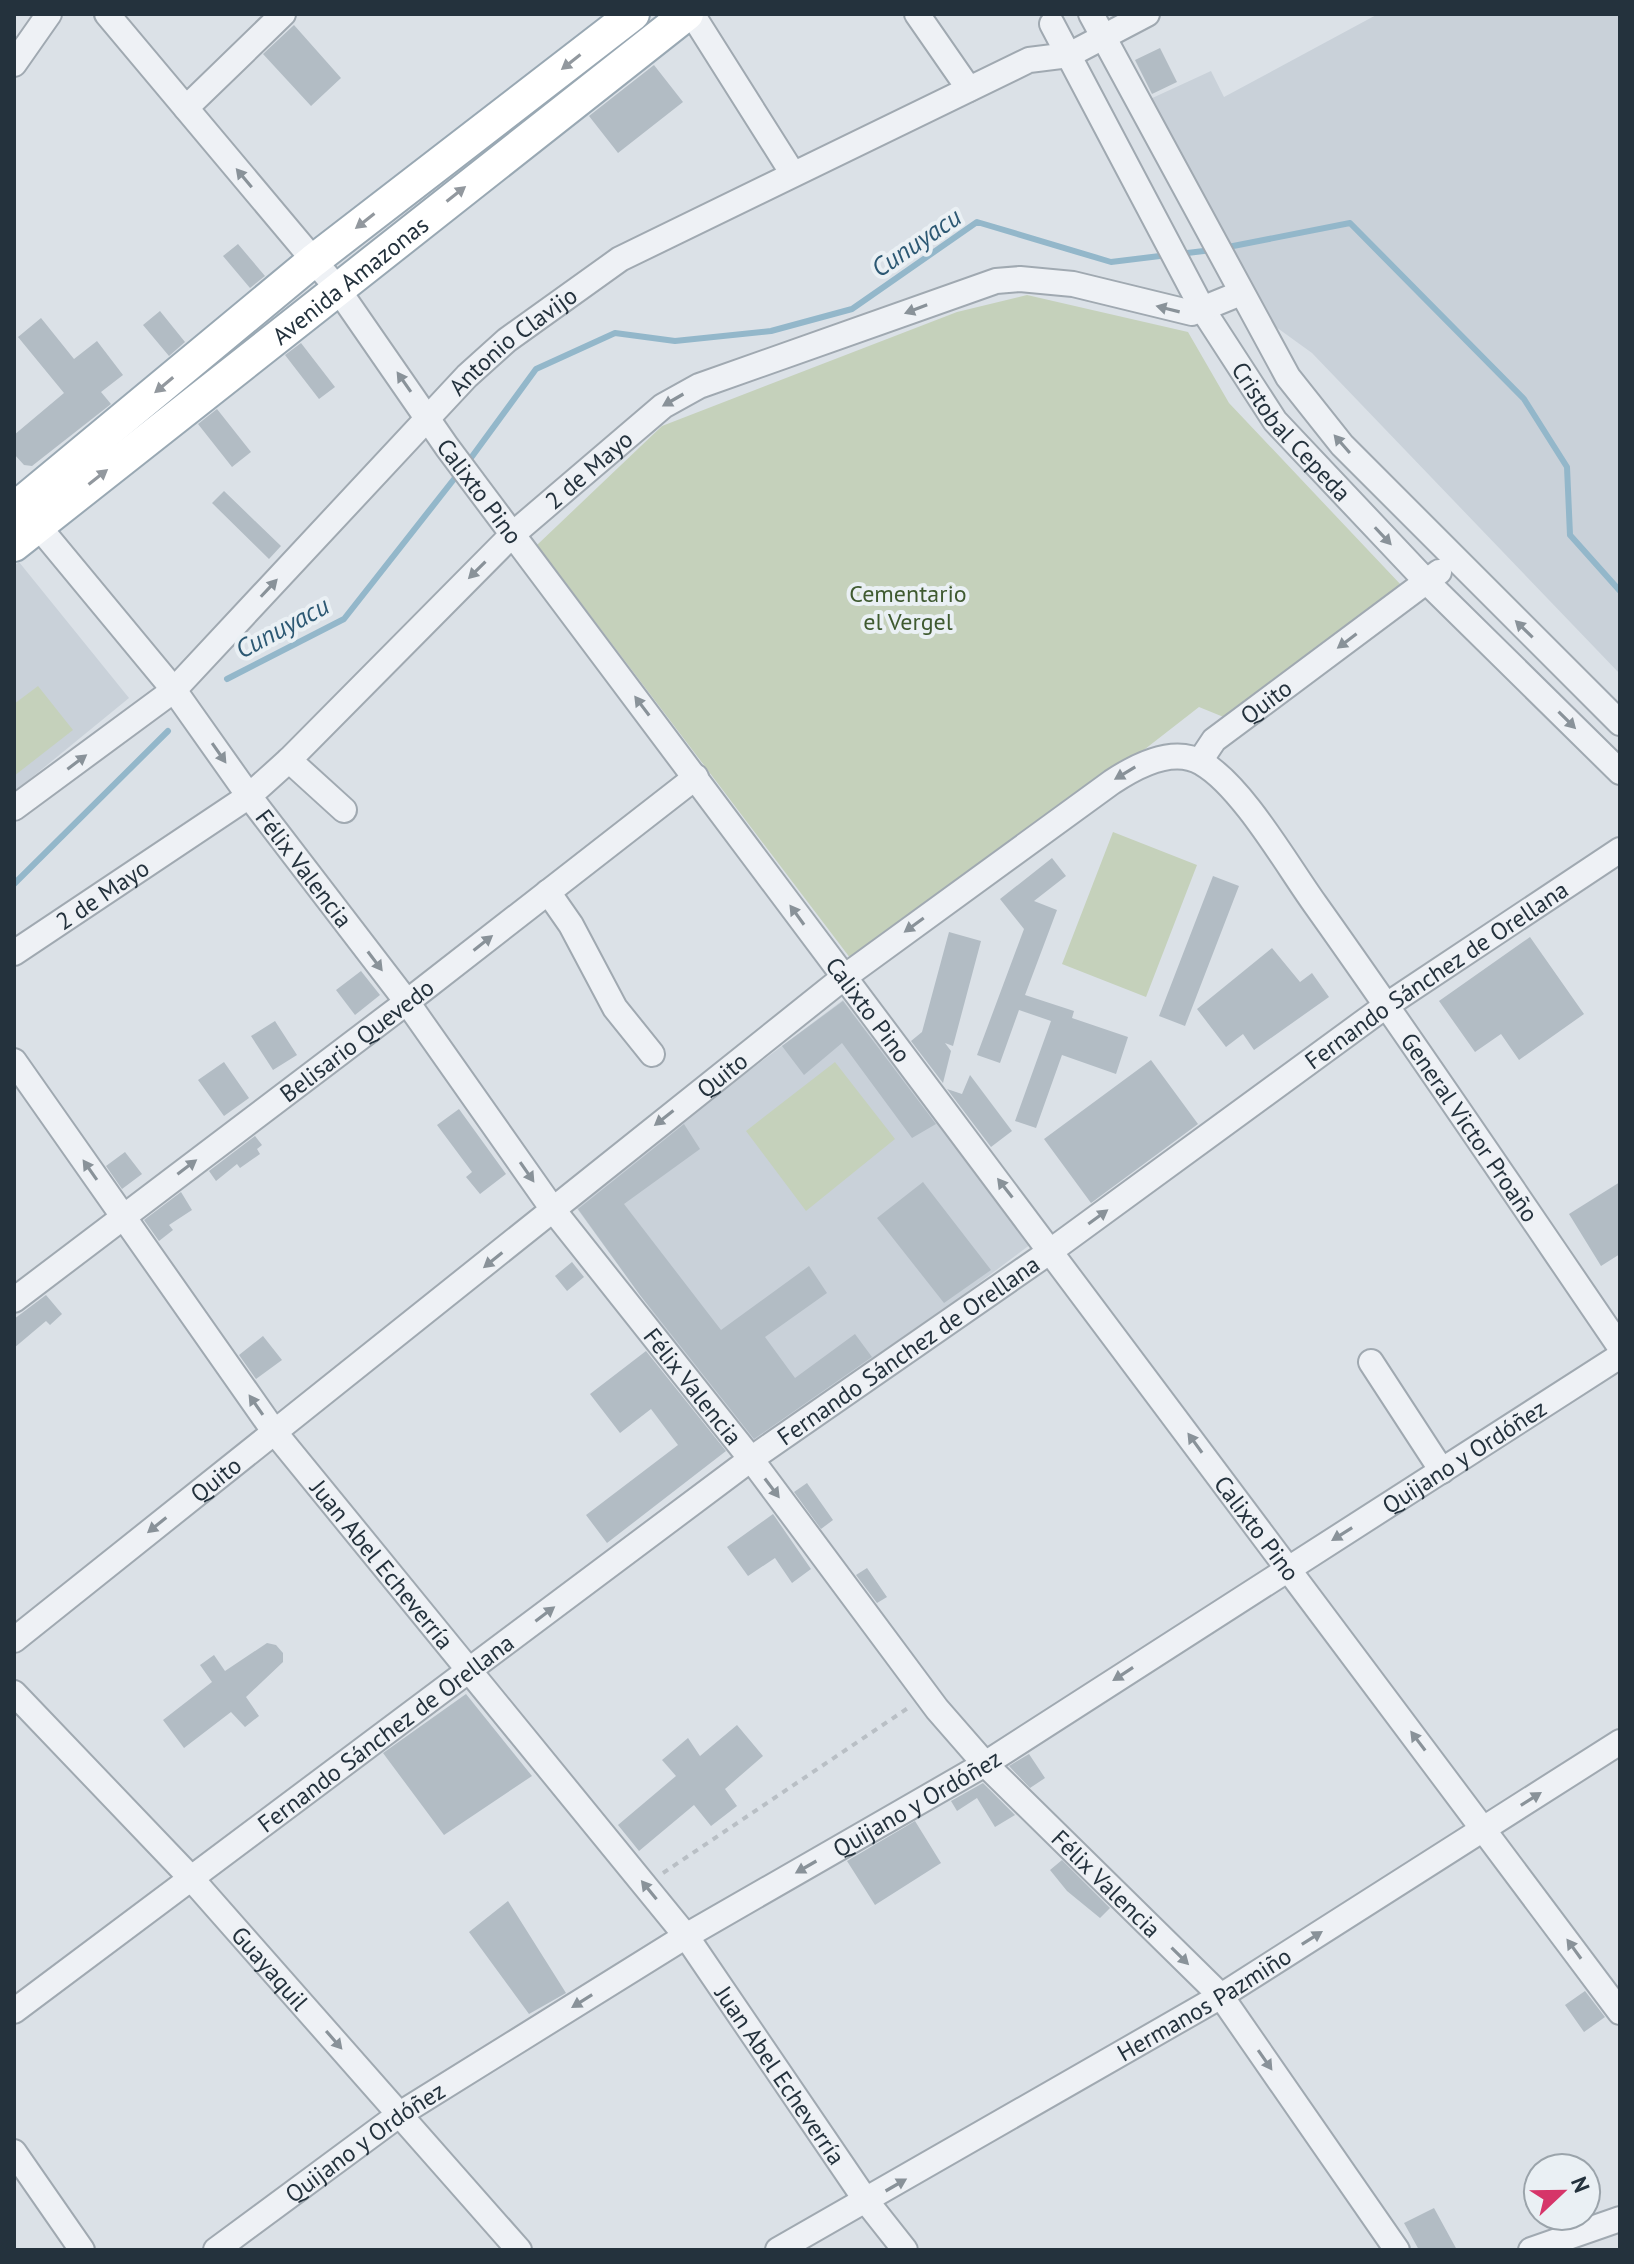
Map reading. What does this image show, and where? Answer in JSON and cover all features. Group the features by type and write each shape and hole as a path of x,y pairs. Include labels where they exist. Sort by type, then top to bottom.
{"main road":[{"name":"Avenida Amazonas","path":"20,516 313,261 633,14"},
{"name":"Avenida Amazonas","path":"20,516 337,288 689,14"}],"street":[{"path":"14,64 49,14"},
{"name":"Calixto Pino","path":"107,14 337,288 447,447 843,978 1052,1250 1620,2012"},
{"path":"186,108 283,14"},
{"path":"689,14 793,174"},
{"path":"917,14 969,89"},
{"name":"Cristobal Cepeda","path":"1091,14 1288,377 1342,445 1453,560 1620,723"},
{"name":"Antonio Clavijo","path":"14,808 174,690 507,340 620,259 1029,60 1069,55 1147,14"},
{"path":"1029,60 1061,19"},
{"name":"Cristobal Cepeda","path":"1061,19 1069,55 1203,310 1275,421 1427,582 1620,772"},
{"name":"2 de Mayo","path":"14,953 249,796 289,760 513,534 663,406 699,386 996,281 1045,280 1183,312 1203,310 1241,293"},
{"name":"Félix Valencia","path":"20,516 174,690 249,796 407,1002 554,1211 751,1459 926,1695 985,1764 1221,1996 1397,2250"},
{"name":"Quito","path":"14,1640 554,1211 588,1178 843,978 1136,767 1172,758 1200,761 1214,740 1453,560"},
{"path":"289,760 344,810"},
{"name":"General Victor Proaño","path":"1200,761 1217,773 1250,812 1387,1005 1620,1347"},
{"name":"Belisario Quevedo","path":"14,1300 407,1002 696,777"},
{"name":"Fernando Sánchez de Orellana","path":"14,2011 751,1459 1052,1250 1387,1005 1620,850"},
{"path":"548,892 571,925 615,1008 652,1054"},
{"name":"Juan Abel Echeverría","path":"14,1061 276,1434 686,1936 867,2202 905,2250"},
{"name":"Quijano y Ordóñez","path":"216,2250 400,2114 686,1936 985,1764 1620,1356"},
{"path":"1371,1362 1442,1471"},
{"name":"Guayaquil","path":"14,1693 190,1877 519,2250"},
{"name":"Hermanos Pazmiño","path":"778,2250 867,2202 1221,1996 1620,1742"},
{"path":"14,2152 82,2250"},
{"path":"1531,2250 1620,2219"}],"path":[{"path":"645,1885 926,1695"}],"shaded area":[{"path":"1378,14 1620,14 1620,674 1312,353 1276,327 1219,238 1148,100 1211,71 1224,97"},
{"path":"19,562 129,698 14,792 14,566"},
{"path":"843,1000 1031,1244 754,1452 573,1203"}],"green space":[{"name":"Cementario el Vergel","path":"1027,295 1188,332 1229,403 1402,586 1226,718 1199,707 860,971 537,545 662,426 957,312"},
{"path":"38,686 73,730 14,776 14,704"},
{"path":"1113,832 1197,865 1146,997 1062,964"},
{"path":"835,1062 895,1139 806,1211 746,1131"}],"building":[{"path":"294,25 341,78 311,106 263,54"},
{"path":"1160,48 1177,82 1152,94 1135,60"},
{"path":"654,65 683,102 618,153 589,116"},
{"path":"238,244 265,276 250,288 223,256"},
{"path":"160,311 185,342 169,356 143,325"},
{"path":"41,318 74,359 97,341 123,375 101,392 111,404 32,466 24,465 14,454 14,435 64,393 18,337"},
{"path":"301,343 335,387 319,399 285,355"},
{"path":"217,409 251,452 232,467 198,424"},
{"path":"224,491 281,546 269,559 212,503"},
{"path":"1052,858 1066,876 1034,901 1057,910 1025,995 1074,1011 1072,1018 1128,1037 1116,1074 1062,1055 1036,1128 1015,1121 1051,1021 1019,1010 1000,1063 977,1055 1024,929 1000,899"},
{"path":"1213,876 1239,886 1185,1026 1159,1016"},
{"path":"949,932 981,941 953,1046 945,1043 951,1051 943,1083 911,1041 922,1032"},
{"path":"1530,937 1584,1014 1519,1060 1501,1034 1475,1052 1439,1001"},
{"path":"1272,948 1300,982 1312,973 1329,997 1254,1050 1243,1034 1226,1047 1197,1009"},
{"path":"361,971 380,995 355,1015 336,990"},
{"path":"843,1001 936,1124 912,1138 842,1043 804,1075 782,1046"},
{"path":"275,1021 297,1055 273,1070 251,1036"},
{"path":"1151,1060 1198,1124 1091,1203 1044,1139"},
{"path":"224,1062 249,1098 224,1116 198,1080"},
{"path":"970,1075 1012,1131 991,1147 947,1089 962,1094"},
{"path":"459,1109 506,1174 480,1194 466,1177 472,1172 437,1125"},
{"path":"684,1124 700,1149 624,1204 721,1330 809,1266 827,1293 765,1337 795,1378 855,1334 872,1357 754,1439 640,1295 578,1209"},
{"path":"255,1136 262,1145 257,1149 260,1154 240,1168 237,1164 216,1181 209,1171"},
{"path":"125,1152 142,1174 122,1189 106,1166"},
{"path":"923,1182 991,1270 944,1303 877,1218"},
{"path":"1620,1182 1620,1254 1601,1266 1569,1214"},
{"path":"181,1192 192,1210 169,1225 173,1230 159,1241 144,1220"},
{"path":"572,1262 584,1277 567,1291 555,1276"},
{"path":"46,1295 62,1314 50,1325 46,1321 14,1348 14,1319"},
{"path":"263,1336 282,1360 256,1379 239,1355"},
{"path":"646,1351 726,1451 607,1543 586,1515 678,1445 651,1409 620,1433 590,1394"},
{"path":"807,1483 833,1520 821,1529 794,1492"},
{"path":"773,1514 811,1569 792,1583 775,1558 748,1576 727,1547"},
{"path":"867,1568 887,1597 877,1603 856,1575"},
{"path":"267,1643 276,1645 283,1653 283,1662 246,1697 259,1716 245,1727 231,1712 184,1748 163,1720 212,1682 200,1665 214,1655 225,1671"},
{"path":"466,1694 532,1776 444,1835 383,1753"},
{"path":"737,1725 763,1756 725,1789 737,1806 711,1826 694,1805 639,1851 618,1825 676,1776 662,1760 688,1738 700,1756"},
{"path":"1029,1754 1045,1778 1030,1788 1009,1766"},
{"path":"983,1783 1015,1815 995,1827 977,1798 957,1811 951,1801"},
{"path":"915,1821 941,1863 875,1905 847,1861"},
{"path":"1062,1860 1110,1908 1100,1918 1067,1891 1050,1870"},
{"path":"508,1901 566,1993 529,2014 469,1932"},
{"path":"1585,1991 1605,2017 1584,2032 1565,2005"},
{"path":"1434,2208 1457,2250 1419,2250 1404,2223"}],"waterway":[{"name":"Cunuyacu","path":"468,462 536,369 615,333 675,341 771,331 852,309 977,222 1111,262 1168,255"},
{"name":"Cunuyacu","path":"1223,248 1350,223 1524,399 1567,467 1570,535 1620,591"},
{"name":"Cunuyacu","path":"1179,254 1212,250"},
{"name":"Cunuyacu","path":"227,679 344,619 458,474"},
{"name":"Cunuyacu","path":"14,884 168,731"}]}
